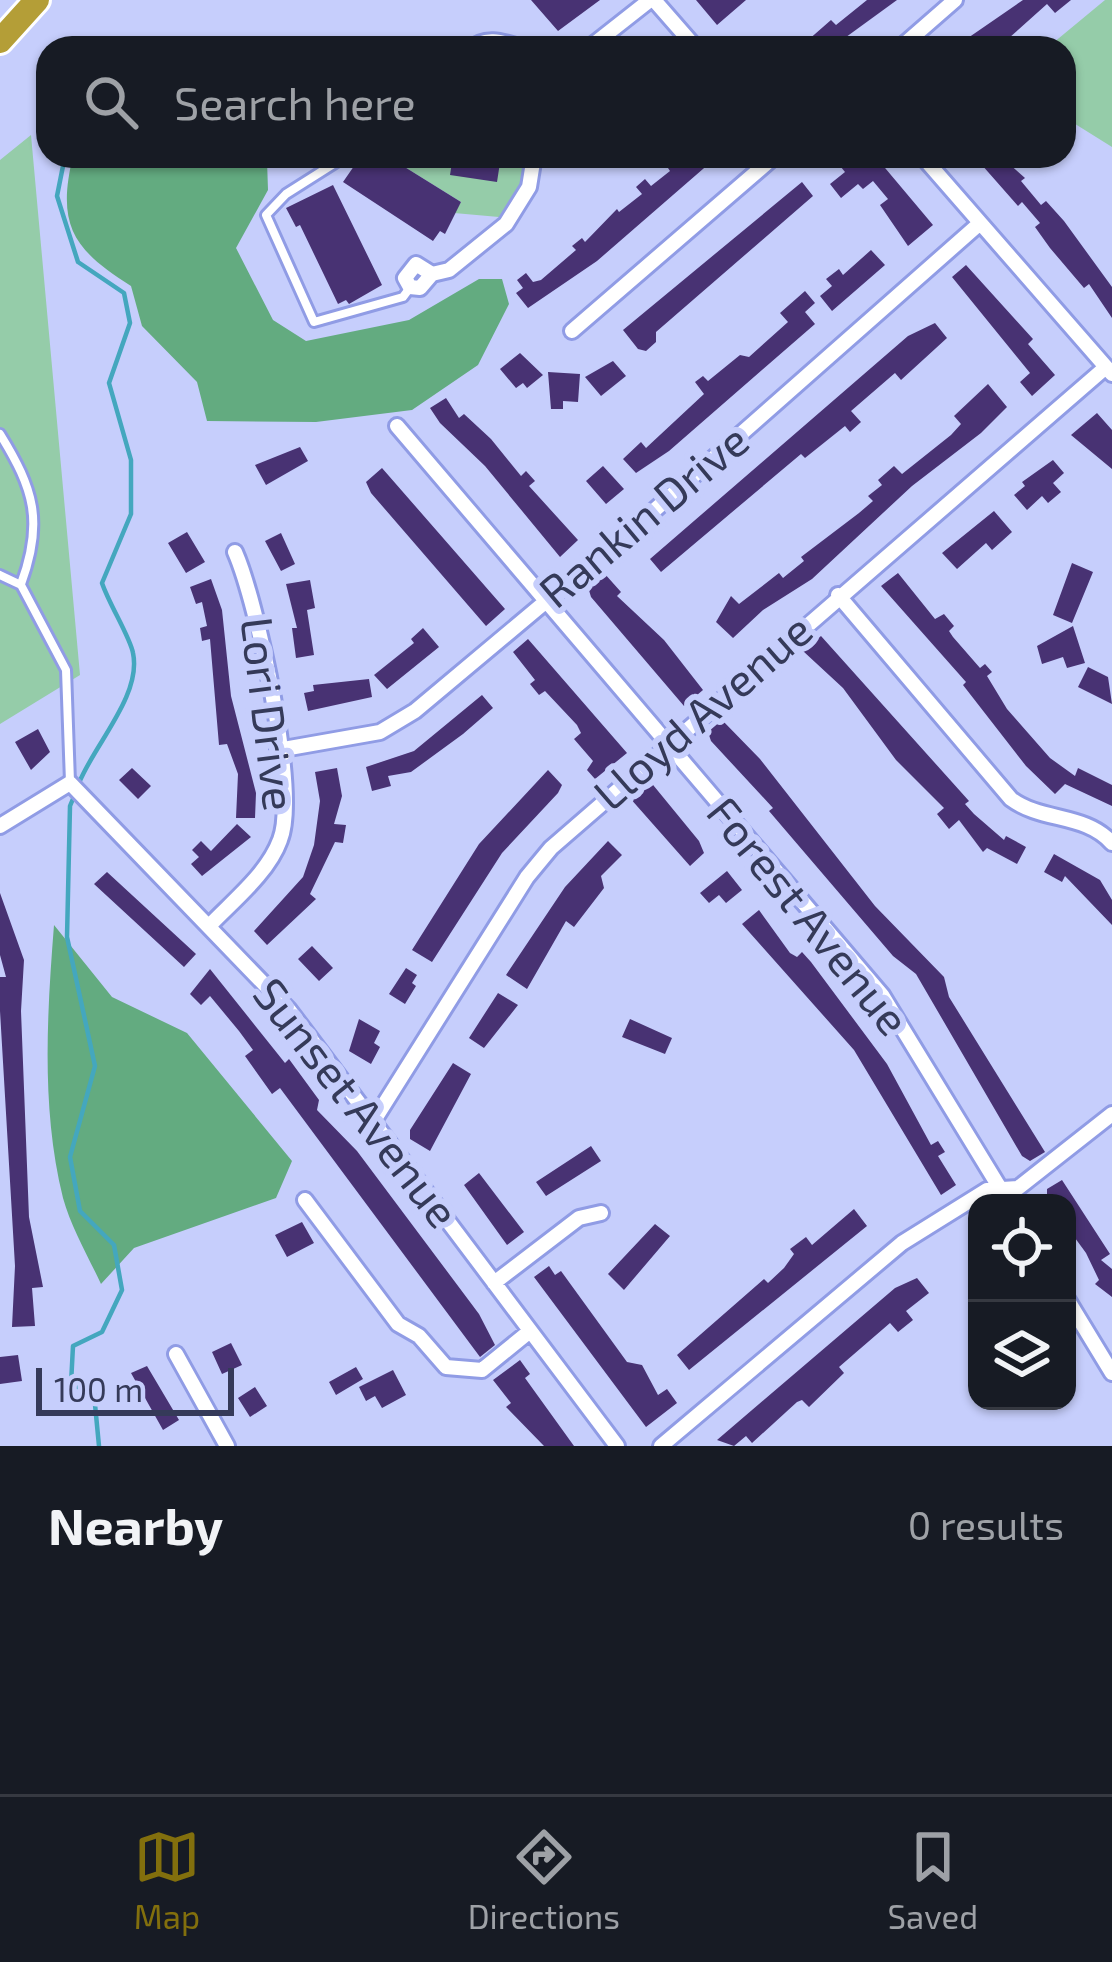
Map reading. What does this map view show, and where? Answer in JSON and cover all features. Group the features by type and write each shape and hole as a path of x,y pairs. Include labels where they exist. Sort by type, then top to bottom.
{"highway":[{"path":"0,41 37,0"}],"street":[{"path":"605,36 652,0 685,36"},
{"path":"914,36 956,0"},
{"path":"410,287 408,269 423,265 432,274 449,270 506,224 529,187 532,168"},
{"path":"572,331 761,168"},
{"path":"932,168 1109,371"},
{"name":"Rankin Drive","path":"278,750 380,731 400,721 979,224"},
{"name":"Lloyd Avenue","path":"373,1122 527,877 584,816 838,595 1109,371"},
{"name":"Forest Avenue","path":"397,426 882,995 1003,1194"},
{"name":"Lori Drive","path":"210,925 264,868 283,835 287,807 252,592 235,552"},
{"path":"838,595 1011,800 1034,813 1083,822 1112,843"},
{"path":"0,826 70,783"},
{"name":"Sunset Avenue","path":"70,783 289,1010 617,1446"},
{"path":"1008,1194 1112,1114"},
{"path":"305,1200 398,1324 419,1336 446,1367 482,1370 530,1331"},
{"path":"661,1446 883,1258 968,1202"},
{"path":"494,1283 579,1218 601,1213"},
{"path":"1069,1302 1112,1373"},
{"path":"176,1354 227,1446"}],"lane":[{"path":"327,168 286,194 266,215 314,322 403,297 410,287"},
{"path":"0,434 30,485 35,511 31,557 21,585"},
{"path":"0,575 21,585 66,670 70,783"}],"green space":[{"path":"1105,0 1112,0 1112,147 1076,124 1076,36 1062,36"},
{"path":"31,135 80,675 0,724 0,160"},
{"path":"70,168 267,168 268,190 236,248 273,320 306,341 409,320 479,279 502,279 509,304 478,365 412,410 316,422 207,421 197,382 142,326 131,286 96,260 74,234"},
{"path":"406,168 523,168 521,183 499,217 454,213 461,202"},
{"path":"54,925 112,997 187,1033 292,1161 276,1198 134,1248 101,1284 66,1209 51,1130 48,1027"}],"building":[{"path":"531,0 600,0 558,31"},
{"path":"696,0 746,0 717,25"},
{"path":"867,0 897,0 848,36 813,36 831,20 836,25"},
{"path":"1023,0 1071,0 1055,13 1047,4 1011,36 971,36"},
{"path":"353,168 406,168 461,202 445,234 440,231 433,241 343,182"},
{"path":"451,168 499,168 497,182 450,175"},
{"path":"668,168 704,168 597,261 528,308 516,293 523,288 517,280 526,273 533,282 541,280 576,250 572,246 582,238 585,242 617,209 619,212 642,194 636,187 645,179 651,186"},
{"path":"842,168 885,168 933,225 908,246 880,205 888,199 873,181 863,189 858,184 841,198 830,184 845,172"},
{"path":"985,168 1014,168 1041,205 1046,201 1064,221 1112,287 1112,318 1089,284 1084,288 1050,248 1035,227 1040,223 1022,202 1018,206"},
{"path":"802,182 813,196 656,332 656,342 646,351 638,349 623,330"},
{"path":"333,185 382,285 349,304 346,300 338,304 300,225 296,227 286,208"},
{"path":"871,250 885,265 832,311 820,296 832,286 826,279 839,269 843,275"},
{"path":"966,265 1033,339 1028,344 1055,375 1032,396 1020,382 1030,373 952,277"},
{"path":"805,291 815,303 805,312 815,324 669,451 636,473 623,459 641,442 646,448 704,394 695,382 703,376 708,381 740,355 749,357 788,322 780,313"},
{"path":"935,323 947,338 901,380 895,373 851,411 861,422 850,432 845,426 805,458 801,454 661,572 650,559 908,336"},
{"path":"520,353 543,375 527,388 523,383 516,388 500,369"},
{"path":"613,361 626,376 601,396 585,377"},
{"path":"548,372 580,374 578,402 563,401 563,409 551,409"},
{"path":"988,384 1007,407 981,433 912,486 812,579 763,610 733,638 716,622 731,596 739,604 779,573 783,578 804,561 801,557 873,501 868,496 894,466 902,474 951,435 961,424 954,416"},
{"path":"446,398 459,418 464,414 491,439 521,476 526,471 535,481 529,486 578,540 560,557 485,466 440,423 430,408"},
{"path":"1097,413 1112,430 1112,469 1071,435"},
{"path":"300,447 308,461 266,485 255,465"},
{"path":"1053,460 1064,473 1053,483 1061,492 1048,503 1042,496 1027,510 1014,495 1025,486 1022,482"},
{"path":"603,466 624,489 606,504 586,481"},
{"path":"382,468 505,609 486,626 371,493 366,482"},
{"path":"994,511 1012,532 992,550 986,543 957,569 942,553"},
{"path":"187,532 205,562 186,573 168,543"},
{"path":"281,533 295,564 281,571 265,541"},
{"path":"1072,563 1093,572 1072,623 1053,615"},
{"path":"604,573 621,592 617,596 664,640 703,690 684,706 591,597 588,587"},
{"path":"898,573 935,619 944,614 954,626 949,631 980,668 985,664 992,672 987,676 1007,709 1050,758 1075,776 1078,768 1112,785 1112,806 1065,784 1055,794 1026,766 963,685 966,682 881,586"},
{"path":"211,579 222,610 231,696 256,793 255,818 236,818 238,774 227,744 219,745 210,639 202,641 200,628 207,626 202,602 196,604 190,587"},
{"path":"310,580 315,608 307,610 314,655 296,658 292,628 297,628 286,584"},
{"path":"1073,626 1085,663 1067,668 1063,657 1042,664 1037,646"},
{"path":"423,628 439,647 387,689 374,675 414,643 411,639"},
{"path":"821,636 969,801 965,804 974,814 1004,840 1006,836 1026,847 1017,864 987,848 983,852 959,820 949,829 937,814 944,808 896,760 843,688 803,651"},
{"path":"528,639 627,753 595,779 587,770 593,761 574,739 581,733 577,725 545,691 539,695 530,684 535,680 513,652"},
{"path":"1088,667 1108,677 1112,704 1078,687"},
{"path":"369,679 372,697 308,711 304,693 314,691 313,685"},
{"path":"482,695 493,708 411,772 388,776 391,786 372,791 366,767 414,751"},
{"path":"722,720 760,759 875,906 944,977 949,997 1045,1152 1030,1161 1022,1156 916,974 893,956 769,811 773,808 711,741 708,732"},
{"path":"38,729 50,752 31,770 15,742"},
{"path":"132,768 151,786 138,799 119,780"},
{"path":"337,768 342,796 334,824 346,825 343,843 335,842 310,894 316,899 267,945 254,931 303,877 314,845 320,801 315,772"},
{"path":"548,770 562,785 558,793 502,853 432,962 412,950 479,844"},
{"path":"649,780 699,841 704,853 690,866 629,797"},
{"path":"237,824 251,837 202,876 191,864 199,857 192,850 201,841 211,851"},
{"path":"608,841 622,855 601,876 604,888 574,927 566,921 527,989 506,975 565,887"},
{"path":"1054,854 1100,880 1112,900 1112,925 1065,876 1062,882 1044,872"},
{"path":"727,871 742,890 726,903 719,895 709,903 700,893"},
{"path":"107,872 196,954 184,967 94,884"},
{"path":"0,893 24,960 21,1011 29,1217 43,1287 32,1288 35,1326 12,1327 15,1266 0,1011 0,977 6,977 0,955"},
{"path":"759,910 790,953 797,957 802,952 811,962 887,1064 931,1145 938,1141 945,1152 938,1156 956,1185 941,1195 854,1050 742,924"},
{"path":"312,946 333,968 319,981 298,959"},
{"path":"406,968 417,975 405,1004 389,994"},
{"path":"210,969 285,1063 289,1059 319,1100 317,1110 357,1151 479,1314 495,1345 480,1357 280,1088 272,1094 245,1056 253,1050 239,1031 210,996 201,1005 190,994"},
{"path":"498,993 518,1005 484,1048 469,1038"},
{"path":"359,1019 380,1031 374,1043 380,1047 371,1064 349,1051"},
{"path":"630,1019 672,1038 665,1054 622,1037"},
{"path":"453,1063 471,1074 430,1151 410,1139 410,1130"},
{"path":"591,1146 601,1161 546,1196 536,1182"},
{"path":"479,1173 524,1232 507,1245 464,1185"},
{"path":"1062,1180 1071,1194 1047,1194 1047,1189"},
{"path":"1076,1202 1110,1254 1101,1260 1112,1269 1112,1297 1095,1284 1099,1280 1076,1239"},
{"path":"854,1209 867,1226 689,1370 677,1355 764,1279 768,1283 784,1268 794,1254 790,1249 806,1237 812,1245"},
{"path":"302,1222 314,1243 287,1257 275,1235"},
{"path":"655,1224 670,1236 624,1290 608,1274"},
{"path":"549,1266 555,1275 561,1271 627,1362 642,1365 658,1395 667,1389 677,1403 646,1427 534,1277"},
{"path":"917,1278 929,1293 906,1311 913,1320 898,1332 890,1323 839,1367 844,1373 809,1407 802,1400 797,1402 752,1443 746,1436 734,1446 717,1440 895,1288"},
{"path":"231,1343 242,1365 222,1374 212,1352"},
{"path":"18,1355 22,1381 0,1384 0,1357"},
{"path":"520,1360 530,1374 525,1378 574,1446 544,1446 506,1407 511,1403 493,1380"},
{"path":"147,1366 179,1420 163,1430 131,1373"},
{"path":"356,1367 363,1379 336,1395 329,1382"},
{"path":"393,1370 406,1395 382,1408 375,1396 366,1401 359,1387"},
{"path":"255,1387 267,1406 250,1417 238,1398"}],"waterway":[{"path":"63,168 57,196 78,262 124,293 130,323 109,383 131,460 131,514 102,583 131,646 134,669 124,703 79,783"},
{"path":"75,794 70,806 67,937 95,1066 70,1157 80,1211 114,1245 122,1290 102,1332 73,1346 71,1384 94,1394 99,1446"}]}
